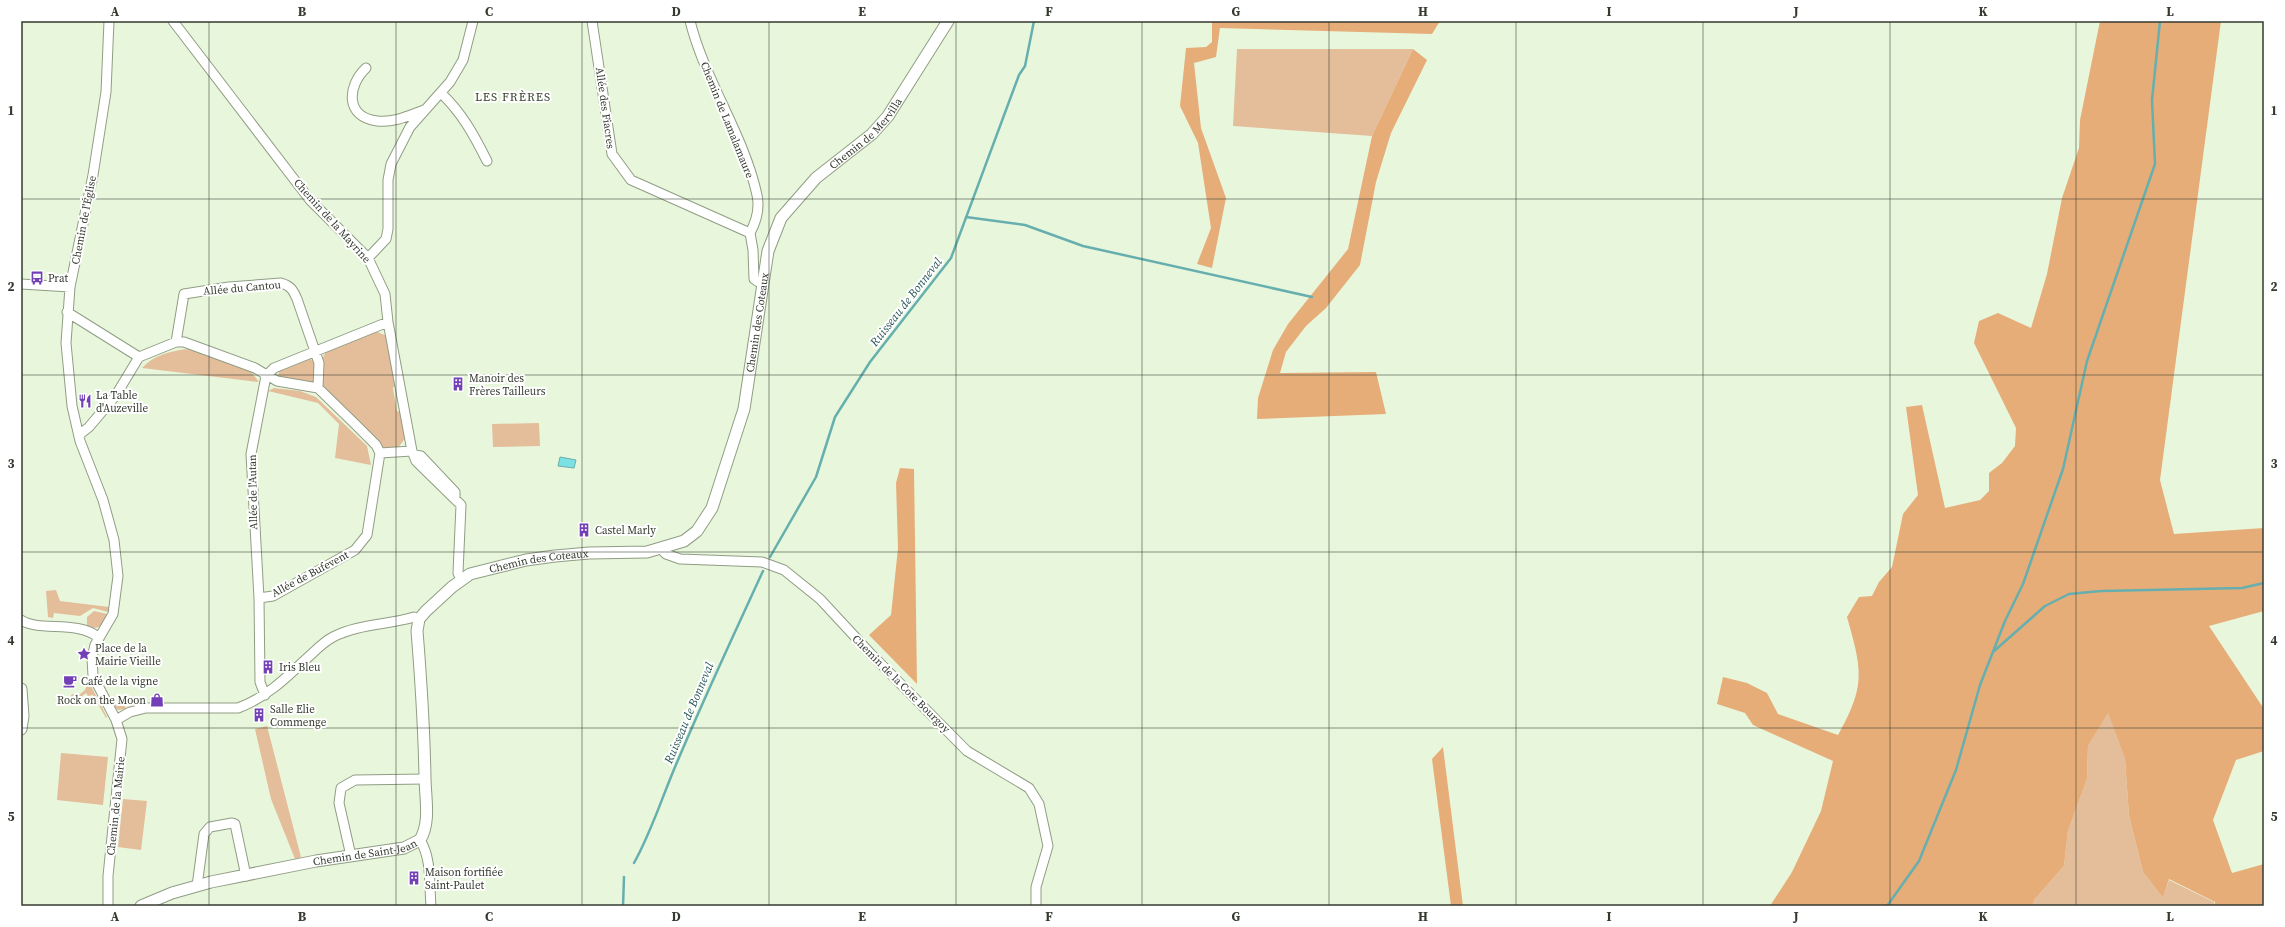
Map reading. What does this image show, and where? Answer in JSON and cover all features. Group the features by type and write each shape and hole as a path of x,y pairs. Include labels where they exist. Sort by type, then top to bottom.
{"street":[{"name":"Chemin de l'Église","path":"98,637 107,626 116,603 118,576 114,540 103,500 79,435 72,406 66,342 70,287 93,175 106,92 109,21"},
{"name":"Chemin de la Mayrine","path":"173,21 310,200 368,258 384,294 388,322 416,462 450,496 455,498 461,506 458,573 461,579"},
{"path":"368,258 386,239 388,229 388,180 391,164 410,127 450,82 463,60 473,21"},
{"name":"Allée des Fiacres","path":"592,21 612,154 620,167 631,180 750,233"},
{"name":"Chemin de Lamalamaure","path":"690,21 706,71 744,156 757,196 756,221 750,233 753,250 754,279 763,285"},
{"name":"Chemin de Mervilla","path":"772,236 781,218 803,191 872,134 888,116 948,21"},
{"path":"366,68 357,77 352,88 352,100 359,114 376,121 400,120 426,109"},
{"path":"441,93 458,108 487,161"},
{"name":"Chemin des Coteaux","path":"419,619 461,579 488,568 526,560 582,553 647,552 661,549 691,537 703,524 712,508 744,408 768,252 772,236"},
{"name":"Allée du Cantou","path":"176,342 184,294 229,287 281,283 292,289 319,363 318,388"},
{"path":"21,284 70,287"},
{"path":"68,312 139,357"},
{"path":"266,376 274,368 314,350 388,322"},
{"path":"79,435 89,427 116,395 139,357 176,342 193,345 249,365 266,376 291,384 318,388 366,434 380,453 413,453"},
{"name":"Allée de l'Autan","path":"265,695 260,682 259,598 251,454 266,376"},
{"name":"Allée de Bufevent","path":"259,598 273,596 355,550 367,535 380,453"},
{"name":"Chemin de la Cote Bourgoy","path":"661,549 672,557 680,559 762,562 784,570 820,599 870,654 967,751 1029,788 1039,804 1048,846 1036,888 1036,906"},
{"path":"21,620 30,623 86,630 98,637 92,658 93,676 116,720 130,712 146,708 238,708 276,688 320,646 333,637 346,632 414,617 419,619"},
{"name":"Chemin de Saint-Jean","path":"141,906 172,893 197,886 351,856 404,848 420,840 425,827 425,779 424,725 417,631 419,619"},
{"path":"21,689 23,716 21,729"},
{"name":"Chemin de la Mairie","path":"108,906 108,876 122,754 122,739 116,720"},
{"path":"351,856 339,803 341,788 355,780 425,779"},
{"path":"197,886 204,834 210,827 232,823 235,824 246,876"},
{"path":"420,840 426,849 431,906"},
{"path":"108,892 116,906"}],"shaded area":[{"path":"1212,21 1440,21 1432,34 1220,28 1216,57 1194,63 1201,128 1226,198 1212,268 1197,264 1211,228 1198,143 1180,106 1186,48 1206,47 1212,42"},
{"path":"2100,21 2221,21 2160,480 2174,534 2264,528 2264,611 2209,626 2264,709 2264,751 2236,760 2213,820 2232,873 2264,864 2264,906 2214,906 2215,902 2169,879 2163,898 2143,872 2129,816 2125,759 2108,713 2088,746 2087,779 2068,831 2064,866 2035,899 2032,906 1770,906 1792,872 1821,811 1833,761 1753,725 1745,713 1717,704 1723,677 1747,683 1767,693 1778,714 1838,735 1853,703 1859,677 1856,651 1847,617 1859,597 1872,596 1879,582 1892,567 1903,514 1918,495 1906,407 1922,405 1945,508 1980,500 1989,491 1989,473 2002,463 2015,446 2016,428 1974,343 1979,321 1998,313 2031,328 2047,274 2062,198 2079,148 2080,120"},
{"path":"1237,49 1413,49 1372,136 1233,126"},
{"path":"1413,49 1427,60 1391,133 1376,182 1360,265 1326,308 1306,326 1286,352 1280,373 1376,372 1386,414 1257,419 1258,398 1273,350 1288,324 1348,249 1372,136"},
{"path":"375,331 387,336 397,383 393,388 397,411 402,413 406,437 398,448 387,449 383,447 331,395 325,388 321,378 322,361 327,350"},
{"path":"188,349 249,369 259,382 142,368 163,354"},
{"path":"308,357 316,363 314,380 312,383 278,377 279,370"},
{"path":"274,388 300,391 316,397 367,446 371,465 335,458 339,424 318,403 268,391"},
{"path":"539,423 540,446 493,447 492,424"},
{"path":"900,468 914,469 917,684 869,635 891,615 898,548 896,483"},
{"path":"56,590 60,601 109,607 108,612 93,608 80,616 54,613 53,618 48,617 46,591"},
{"path":"94,611 107,614 102,624 95,628 87,626 87,617"},
{"path":"90,684 107,717 106,718 93,695 88,696 86,693 77,700 71,699 71,695 79,695 85,690 87,685"},
{"path":"111,703 124,704 126,709 118,710"},
{"path":"2108,712 2125,759 2129,816 2143,872 2163,898 2169,880 2214,902 2214,906 2032,906 2035,899 2064,866 2068,831 2087,779 2088,746"},
{"path":"267,726 301,857 295,859 271,799 255,729"},
{"path":"1443,747 1463,906 1451,906 1432,759"},
{"path":"61,753 108,757 103,805 57,800"},
{"path":"123,799 147,801 141,850 118,847"}],"water":[{"path":"560,457 576,460 574,468 558,466"}],"waterway":[{"name":"Ruisseau de Bonneval","path":"770,557 816,477 835,417 870,362 951,258 1019,75 1025,66 1034,21"},
{"path":"1887,906 1919,861 1956,770 1980,685 2005,621 2023,584 2063,469 2087,361 2155,164 2152,100 2160,21"},
{"path":"966,217 1025,225 1083,246 1312,297"},
{"name":"Ruisseau de Bonneval","path":"634,863 699,712 763,571"},
{"path":"1993,652 2045,606 2069,594 2101,591 2242,588 2264,583"},
{"name":"Ruisseau de Bonneval","path":"623,906 624,877"}],"place":[{"name":"Prat","path":"37,278"},
{"name":"Manoir des Frères Tailleurs","path":"458,384"},
{"name":"La Table d'Auzeville","path":"85,401"},
{"name":"Castel Marly","path":"584,530"},
{"name":"Place de la Mairie Vieille","path":"84,654"},
{"name":"Iris Bleu","path":"268,667"},
{"name":"Café de la vigne","path":"70,681"},
{"name":"Rock on the Moon","path":"157,700"},
{"name":"Salle Elie Commenge","path":"259,715"},
{"name":"Maison fortifiée Saint-Paulet","path":"414,878"}],"district":[{"name":"LES FRÈRES","path":"513,97"}]}
